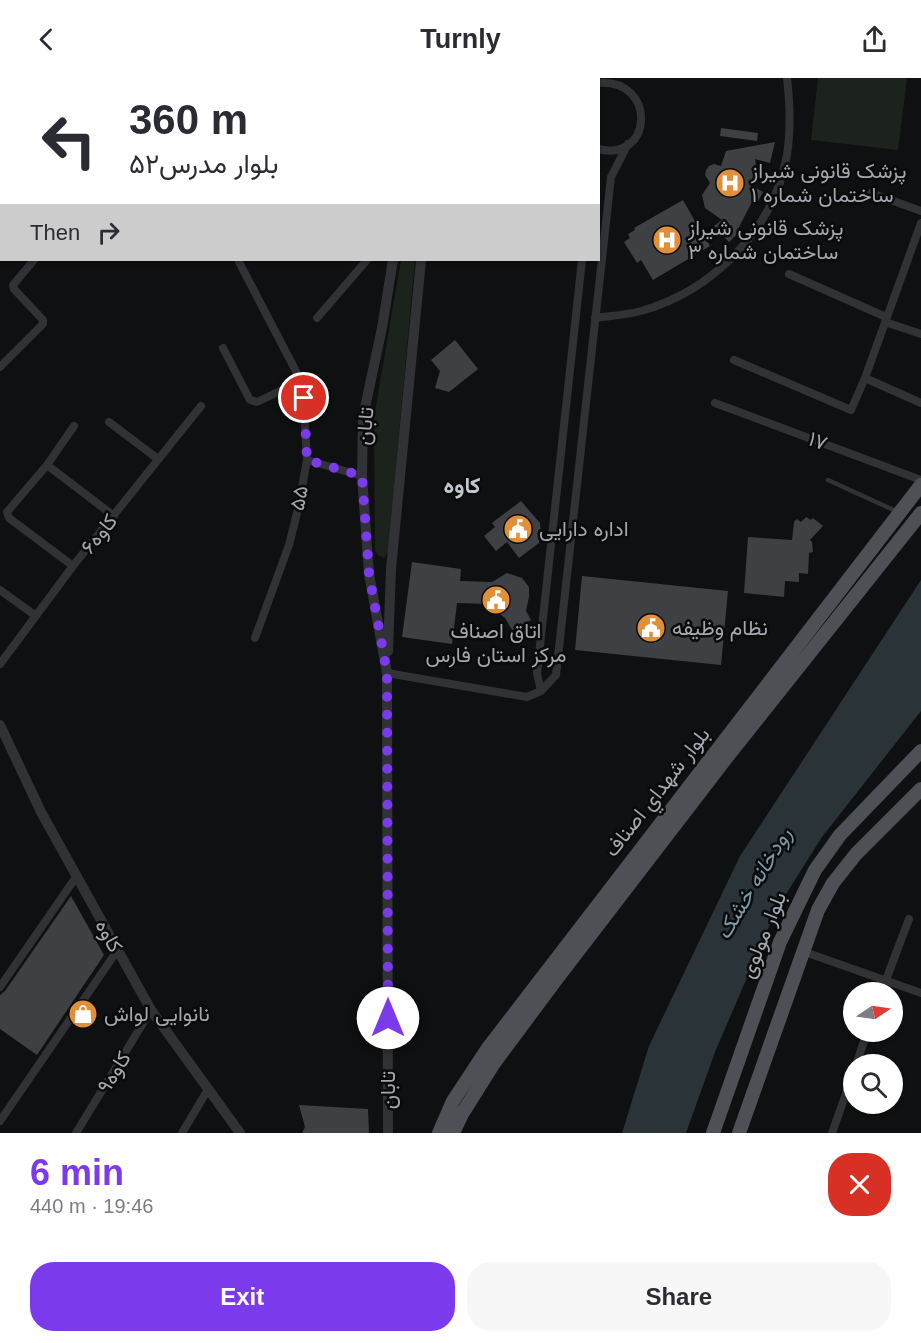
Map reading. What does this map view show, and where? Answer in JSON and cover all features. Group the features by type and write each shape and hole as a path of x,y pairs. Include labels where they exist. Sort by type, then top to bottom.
{"main road":[{"name":"بلوار شهداي اصناف","path":"439,1133 453,1101 488,1048 921,485"},
{"name":"بلوار شهداي اصناف","path":"453,1133 462,1114 494,1063 551,986 727,758 921,513"},
{"name":"بلوار مولوی","path":"713,1133 780,942 815,870 840,835 921,751"},
{"name":"بلوار مولوی","path":"740,1133 818,910 833,883 856,854 921,789"},
{"path":"722,1108 744,1118"}],"street":[{"path":"595,318 640,312 682,296 719,271 750,238 773,199 787,157 791,112 787,78"},
{"path":"600,83 607,81 627,87 635,94 642,114 641,125 636,136 628,144 617,150 600,150"},
{"path":"421,261 391,569 387,673 527,697 541,691 556,675 611,177 628,144"},
{"path":"872,193 921,211"},
{"path":"734,360 851,410 865,378 921,223"},
{"path":"0,367 43,324 43,320 14,289 13,285 33,261"},
{"name":"۵۵","path":"239,261 301,381 307,460 298,509 288,545 255,638"},
{"path":"317,318 366,261"},
{"name":"تابان","path":"388,1133 387,673 369,574 362,476 363,417 382,328 393,261"},
{"path":"541,691 537,673 582,261"},
{"path":"789,274 921,334"},
{"path":"223,348 250,400 257,402 301,381"},
{"path":"865,378 921,403"},
{"name":"۱۷","path":"716,403 921,480"},
{"name":"کاوه۶","path":"0,664 73,566 201,406"},
{"path":"109,422 158,459"},
{"path":"73,566 8,516 8,512 47,465 74,426"},
{"path":"307,460 362,476"},
{"path":"47,465 114,516"},
{"path":"0,590 36,616"},
{"name":"کاوه","path":"0,725 41,812 151,1010 240,1133"},
{"path":"0,987 76,877"},
{"path":"885,980 909,919"},
{"path":"0,1122 117,951"},
{"path":"802,951 921,993"},
{"name":"کاوه۹","path":"76,1133 151,1010"},
{"path":"183,1133 207,1090"},
{"path":"832,1133 843,1102"}],"lane":[{"path":"828,480 899,512"}],"shaded area":[{"path":"818,78 907,78 898,150 811,140"},
{"path":"401,261 415,261 388,552 384,558 375,551 374,417"}],"water":[{"name":"رودخانه خشک","path":"921,580 921,711 822,837 776,910 715,1052 686,1133 622,1133 649,1046 740,856"}],"building":[{"path":"721,128 758,133 757,141 720,136"},
{"name":"پزشک قانونی شیراز ساختمان شماره ۱","path":"775,142 770,163 755,159 757,171 749,184 763,192 757,203 753,200 738,229 740,231 729,242 714,226 722,220 705,208 702,195 710,183 705,175 706,170 714,164 721,166 726,151"},
{"name":"پزشک قانونی شیراز ساختمان شماره ٣","path":"683,200 696,223 693,225 701,238 704,236 710,246 653,280 641,260 637,263 624,242 630,238 628,234 635,230 634,228"},
{"path":"455,340 478,369 449,392 435,388 440,371 431,360"},
{"name":"اداره دارایی","path":"521,501 540,523 541,534 539,543 519,558 507,542 496,551 484,536 495,527 492,523"},
{"path":"806,517 811,520 813,518 823,526 810,540 813,552 809,553 808,574 799,573 799,582 785,581 784,597 744,593 748,537 792,540 794,522 797,519 801,522"},
{"path":"412,562 461,569 460,581 492,582 507,573 522,578 529,587 526,611 531,620 512,630 505,618 487,604 457,603 452,644 402,637"},
{"name":"نظام وظیفه","path":"582,576 728,591 721,665 575,650"},
{"path":"71,896 104,955 37,1055 0,1029 0,995"},
{"path":"299,1105 368,1109 369,1133 302,1133 305,1127"}],"place":[{"name":"پزشک قانونی شیراز ساختمان شماره ۱","path":"730,183"},
{"name":"پزشک قانونی شیراز ساختمان شماره ٣","path":"667,240"},
{"name":"اداره دارایی","path":"518,529"},
{"name":"اتاق اصناف مرکز استان فارس","path":"496,600"},
{"name":"نظام وظیفه","path":"651,628"},
{"name":"نانوایی لواش","path":"83,1014"}],"district":[{"name":"کاوه","path":"462,485"}],"route":[{"path":"304,398 307,460 362,476 369,574 387,673 388,1018"}]}
